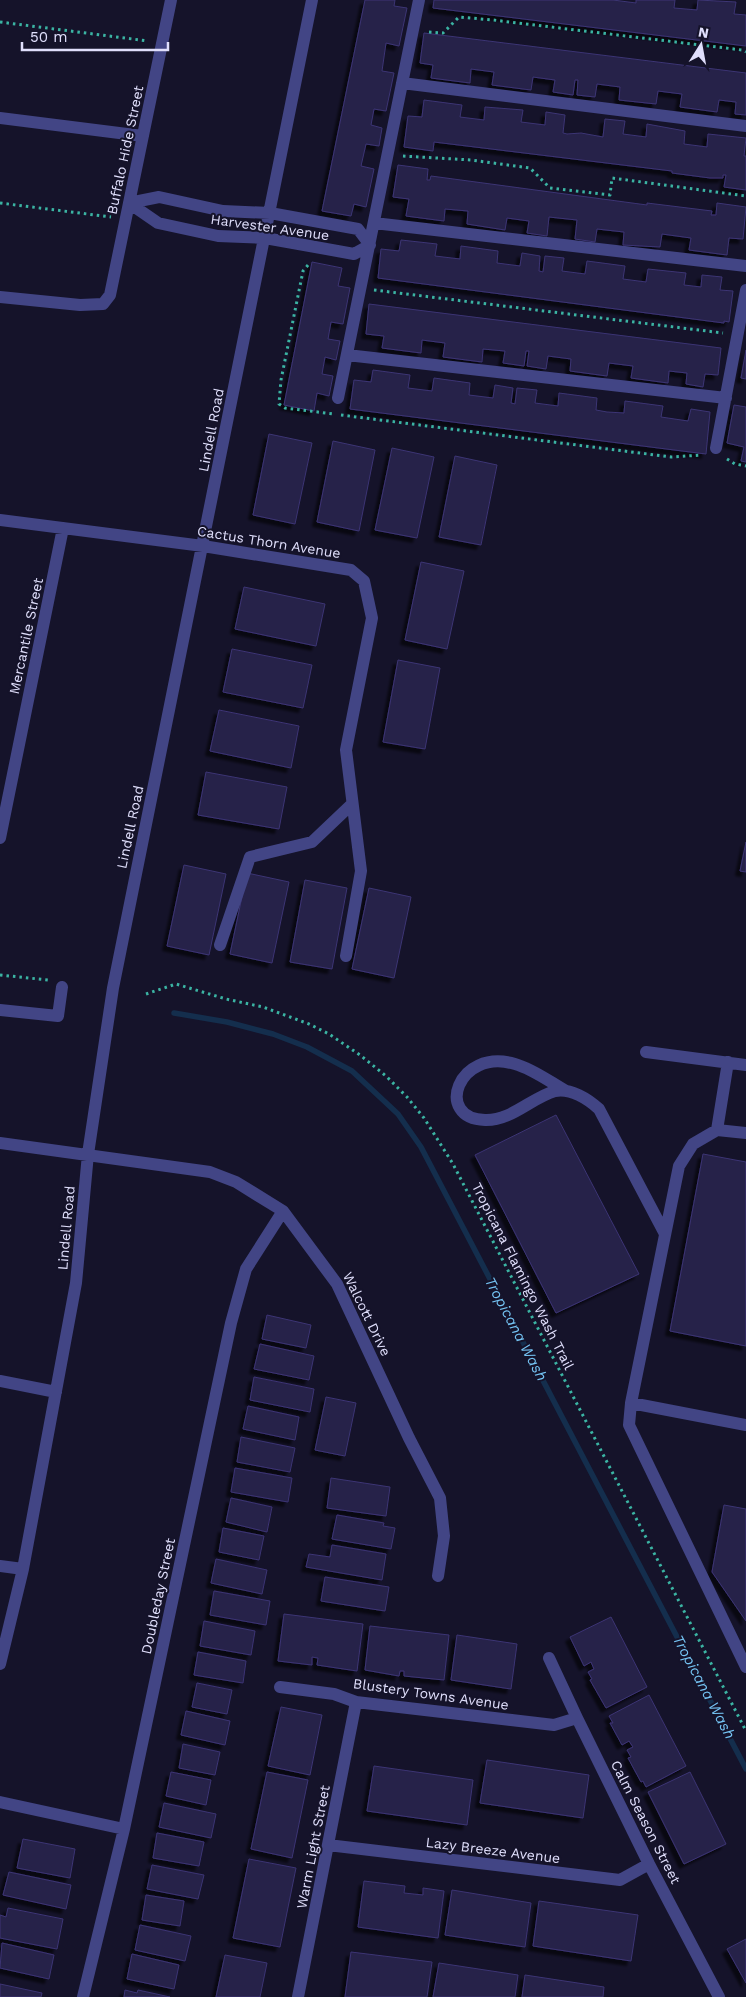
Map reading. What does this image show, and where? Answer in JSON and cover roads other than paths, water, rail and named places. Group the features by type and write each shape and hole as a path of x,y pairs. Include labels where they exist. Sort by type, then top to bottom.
{"street":[{"name":"Buffalo Hide Street","path":"0,297 80,305 103,304 110,294 171,0"},
{"name":"Lindell Road","path":"0,1664 23,1569 76,1283 88,1154 113,988 312,0"},
{"path":"338,396 420,0"},
{"path":"402,84 746,126"},
{"path":"0,118 143,136"},
{"name":"Harvester Avenue","path":"159,197 223,211 270,213 358,229 370,245 354,254 265,238 218,236 158,223 130,203 159,197"},
{"path":"374,223 746,266"},
{"path":"716,448 746,290"},
{"path":"347,355 726,398"},
{"name":"Cactus Thorn Avenue","path":"0,520 203,546 351,570 364,581 372,618 346,750 361,871 346,956"},
{"name":"Mercantile Street","path":"0,838 64,528"},
{"path":"220,944 250,857 312,842 352,804"},
{"path":"0,1010 58,1016 62,986"},
{"path":"646,1052 746,1065"},
{"path":"566,1091 560,1090 548,1093 519,1110 486,1120 468,1116 457,1101 457,1093 462,1078 473,1068 489,1063 505,1062 524,1067 591,1103 599,1110 665,1234"},
{"path":"717,1130 728,1062"},
{"path":"746,1133 717,1130 693,1144 679,1166 628,1425 746,1668"},
{"name":"Walcott Drive","path":"0,1143 210,1172 236,1182 283,1211 337,1284 409,1438 440,1498 444,1536 438,1576"},
{"name":"Doubleday Street","path":"83,1997 124,1829 231,1323 246,1269 283,1211"},
{"path":"0,1381 56,1392"},
{"path":"631,1403 746,1425"},
{"path":"0,1566 23,1569"},
{"name":"Calm Season Street","path":"550,1658 577,1718 719,1997"},
{"name":"Blustery Towns Avenue","path":"280,1687 334,1694 356,1702 554,1725 577,1718"},
{"name":"Warm Light Street","path":"298,1997 356,1702"},
{"path":"0,1802 124,1829"},
{"name":"Lazy Breeze Avenue","path":"328,1846 620,1880 650,1864"}],"waterway":[{"name":"Tropicana Wash","path":"174,1013 227,1022 273,1034 307,1047 352,1071 398,1114 421,1147 746,1769"}]}
